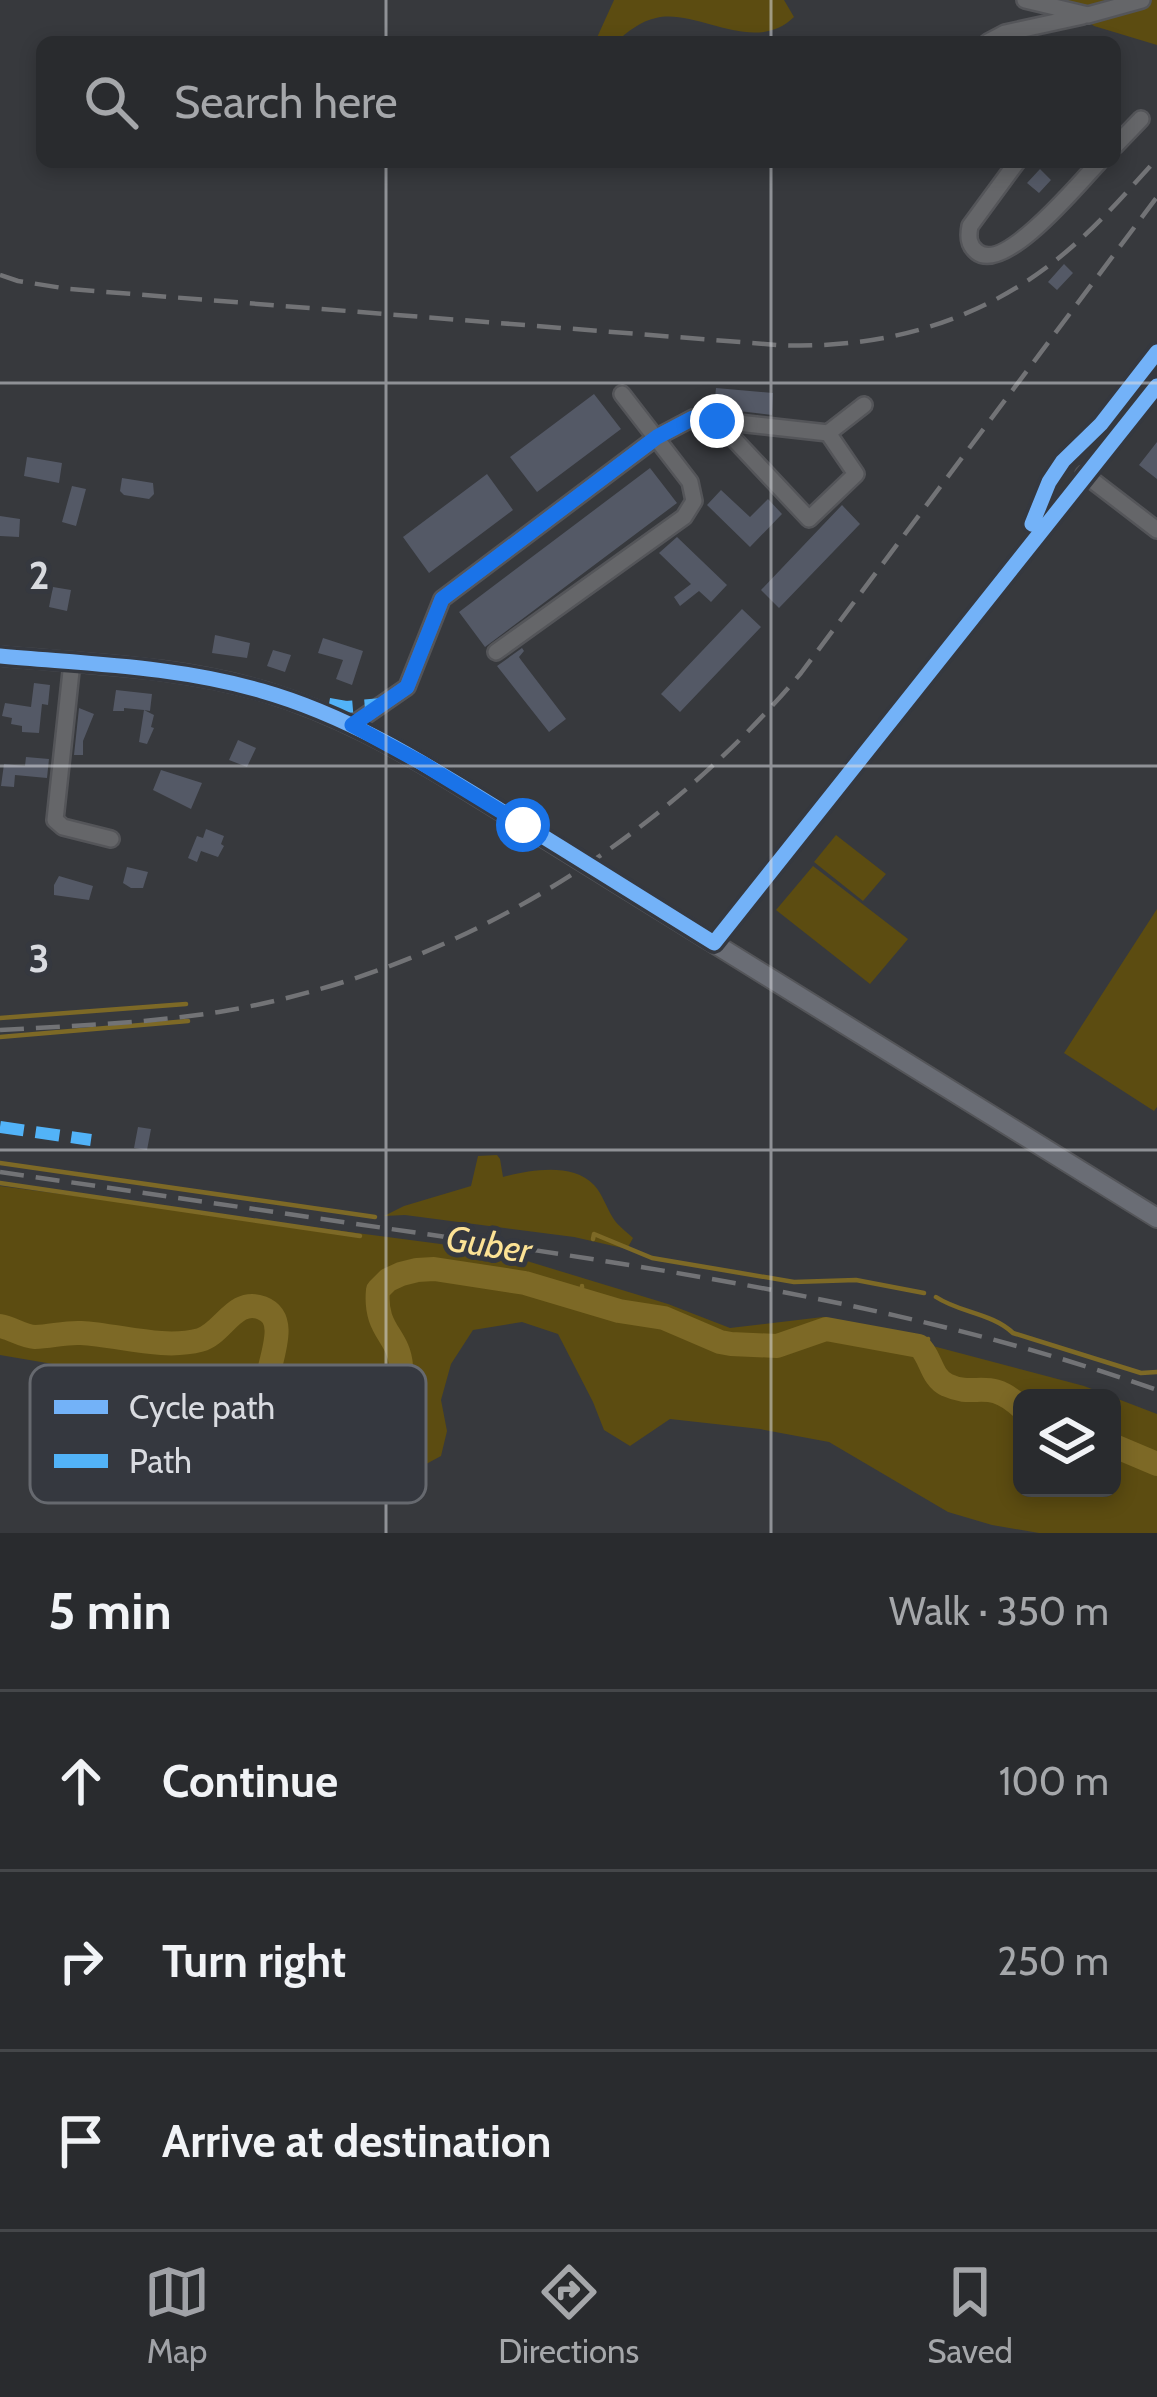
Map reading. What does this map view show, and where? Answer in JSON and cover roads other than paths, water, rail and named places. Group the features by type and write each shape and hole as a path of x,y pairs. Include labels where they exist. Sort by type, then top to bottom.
{"main road":[{"path":"0,656 157,670 244,686 352,725 422,763 1157,1218"}],"street":[{"path":"1025,0 1088,15"},
{"path":"999,36 1142,0"},
{"path":"1121,140 1141,119"},
{"path":"1013,168 970,226 969,241 984,256 999,255 1028,236 1094,168"},
{"path":"714,943 1157,386"},
{"path":"496,652 684,517 694,501 690,482 622,394"},
{"path":"352,725 407,687 442,599 657,437 693,418 828,433 864,405"},
{"path":"717,421 809,519 856,474 828,433"},
{"path":"1084,474 1157,530"},
{"path":"71,662 56,820 63,827 111,838"}],"waterway":[{"path":"0,1018 186,1004"},
{"path":"0,1037 188,1021"},
{"path":"0,1163 375,1217"},
{"path":"0,1183 360,1236"},
{"path":"593,1239 594,1234 652,1258 794,1282 856,1280 924,1293"},
{"name":"Guber","path":"401,1365 380,1315 378,1290 401,1274 434,1269 525,1283 619,1311 664,1318 731,1344 777,1346 826,1329 919,1346 947,1385 991,1390 1013,1400"},
{"path":"582,1286 582,1300"},
{"path":"936,1297 1013,1333 1141,1373 1157,1372"},
{"name":"Guber","path":"0,1326 35,1337 81,1333 186,1343 208,1336 236,1312 252,1306 273,1316 276,1329 271,1365"},
{"path":"925,1349 928,1339"},
{"name":"Guber","path":"1121,1449 1157,1464"}],"railway":[{"path":"0,275 69,289 777,345 859,342 936,325 1008,293 1074,245 1157,159"},
{"path":"0,1030 192,1016 303,994 385,968 465,934 540,894 612,847 680,794 801,673 1157,197"},
{"path":"0,1172 746,1285 912,1319 1157,1390"}]}
